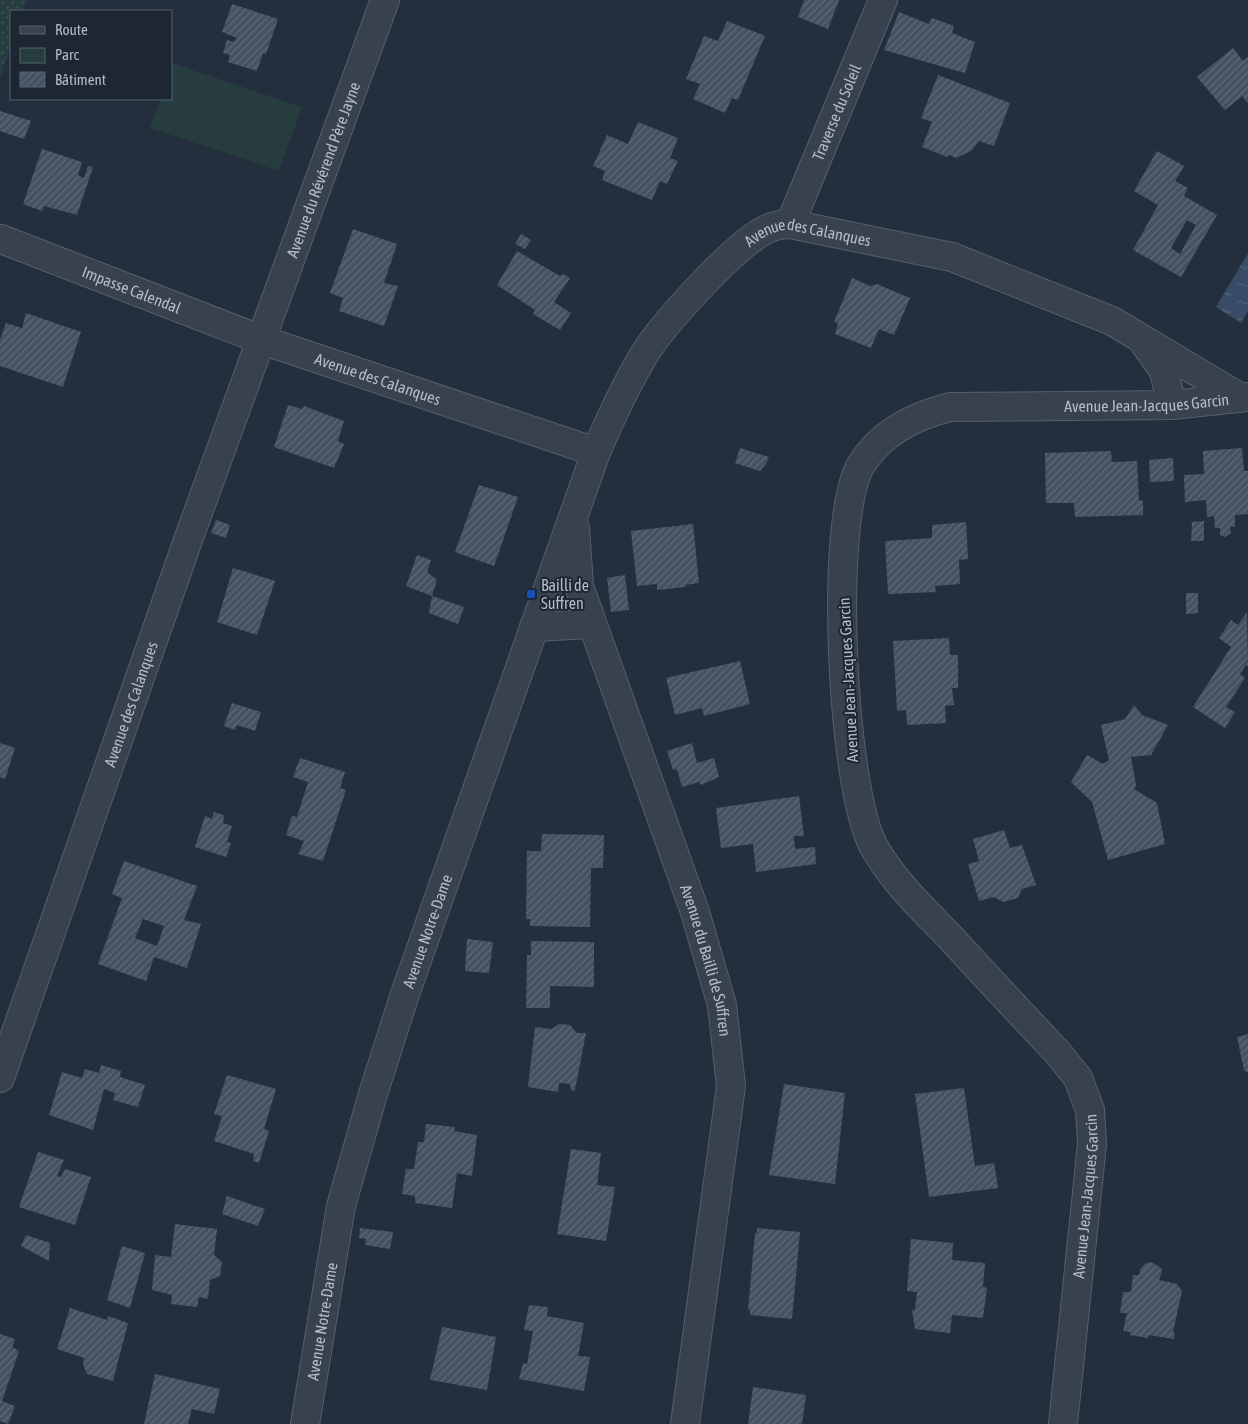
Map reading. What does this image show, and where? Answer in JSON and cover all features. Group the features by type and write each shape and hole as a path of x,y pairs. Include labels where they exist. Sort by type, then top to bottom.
{"street":[{"name":"Avenue du Révérend Père Jayne","path":"262,340 385,0"},
{"name":"Traverse du Soleil","path":"790,224 883,0"},
{"name":"Avenue des Calanques","path":"0,1078 188,540 262,340 596,452 618,402 658,335 695,293 745,243 778,225 790,224 952,257 1112,321 1244,398"},
{"name":"Impasse Calendal","path":"1,239 262,340"},
{"name":"Avenue des Calanques","path":"1138,336 1155,356 1164,371 1172,405"},
{"name":"Avenue Jean-Jacques Garcin","path":"1064,1424 1092,1144 1090,1110 1078,1078 1058,1053 897,882 874,846 861,810 850,750 842,616 848,503 861,466 883,439 904,423 925,413 950,407 1172,405 1244,398"},
{"name":"Avenue Notre-Dame","path":"305,1424 340,1206 405,994 596,452"},
{"name":"Avenue du Bailli de Suffren","path":"574,512 579,586 695,912 722,1005 731,1086 685,1424"},
{"path":"534,627 591,624"}],"green space":[{"path":"0,0 27,0 23,10 10,10 10,48 0,78"},
{"path":"172,63 302,107 279,171 150,128 160,100 172,100"}],"water":[{"path":"1248,253 1248,311 1241,323 1216,307"}],"building":[{"path":"804,0 839,0 828,29 798,17"},
{"path":"232,4 278,19 266,54 263,53 257,71 228,62 230,55 223,53 227,40 234,42 237,38 222,32"},
{"path":"899,12 929,24 932,18 954,26 952,33 975,42 965,73 884,50"},
{"path":"727,21 765,36 738,100 732,98 725,113 693,99 700,84 686,79 704,36 718,41"},
{"path":"1233,48 1243,61 1248,57 1248,103 1242,96 1225,110 1197,77"},
{"path":"938,75 1010,103 994,146 979,141 971,151 956,158 949,155 947,157 922,147 932,122 921,118"},
{"path":"0,111 31,121 24,139 0,131"},
{"path":"638,122 678,138 670,158 678,161 667,184 660,181 652,200 602,180 605,171 593,166 607,135 628,144"},
{"path":"42,149 82,162 78,175 84,178 88,166 93,167 77,215 44,206 42,211 23,204"},
{"path":"1157,151 1184,166 1175,181 1188,188 1184,196 1217,215 1181,277 1133,250 1158,205 1134,191","holes":["1187,220 1196,225 1180,254 1171,248"]},
{"path":"353,229 397,244 384,283 398,286 384,326 339,311 343,298 330,293"},
{"path":"521,234 531,240 525,249 515,244"},
{"path":"517,251 560,276 563,274 570,278 554,302 571,313 560,330 533,314 535,310 497,285"},
{"path":"852,278 870,286 877,284 910,298 894,335 879,329 871,348 835,334 838,323 834,322"},
{"path":"26,313 81,332 63,387 0,366 0,340 6,323 22,328"},
{"path":"288,405 302,409 304,406 344,421 338,441 344,444 334,468 274,447"},
{"path":"740,448 769,457 766,464 760,471 735,463"},
{"path":"1242,448 1244,471 1248,471 1248,514 1235,515 1235,527 1230,527 1231,533 1225,537 1220,535 1220,528 1215,528 1214,516 1207,517 1206,500 1185,502 1184,475 1204,474 1203,451"},
{"path":"1111,451 1112,462 1137,461 1139,500 1143,501 1143,515 1075,517 1074,503 1046,503 1045,453"},
{"path":"1173,458 1174,481 1150,482 1149,460"},
{"path":"479,485 518,497 494,566 455,552"},
{"path":"216,520 230,525 226,538 211,533"},
{"path":"1204,521 1204,541 1191,541 1192,522"},
{"path":"966,522 968,559 959,560 960,584 935,586 936,592 888,594 885,541 932,538 932,525"},
{"path":"693,524 699,583 685,585 686,587 657,590 657,584 637,586 631,531"},
{"path":"417,555 431,560 427,572 437,580 432,596 406,586"},
{"path":"233,568 275,581 257,635 217,622"},
{"path":"625,575 629,610 611,612 607,578"},
{"path":"1186,593 1198,593 1198,613 1186,614"},
{"path":"432,596 464,607 458,624 429,613"},
{"path":"1247,612 1248,666 1246,665 1240,674 1245,678 1226,707 1235,712 1225,728 1193,707 1231,647 1219,638 1231,620 1238,625"},
{"path":"949,638 950,655 958,655 958,688 952,688 954,705 945,706 946,723 907,725 906,710 897,711 893,641"},
{"path":"740,661 750,704 704,716 702,708 675,715 666,678"},
{"path":"232,703 261,712 255,731 237,725 235,730 224,726"},
{"path":"1134,705 1142,715 1168,725 1151,755 1131,757 1136,785 1134,789 1157,803 1165,844 1108,860 1092,802 1071,782 1087,755 1103,764 1109,760 1101,725 1125,719"},
{"path":"0,743 15,748 5,779 0,777"},
{"path":"692,743 697,763 714,758 719,777 701,785 699,782 682,787 677,769 673,770 667,751"},
{"path":"300,758 345,772 340,788 346,790 323,861 298,854 304,841 286,835 292,816 297,817 308,782 293,777"},
{"path":"799,796 804,836 794,836 795,849 815,847 816,864 756,872 753,844 721,848 716,808"},
{"path":"214,812 224,815 223,823 232,826 227,842 231,843 226,857 195,847 205,816 212,819"},
{"path":"1004,830 1010,848 1022,845 1036,885 1022,889 1018,898 1003,902 994,897 979,901 968,864 979,861 973,839"},
{"path":"542,834 604,835 603,868 591,868 590,927 530,926 530,919 526,919 527,851 541,851"},
{"path":"124,861 197,886 184,920 201,924 187,968 154,957 146,981 98,964 122,898 112,894","holes":["143,919 164,926 157,946 135,938"]},
{"path":"467,939 493,942 489,973 465,971"},
{"path":"531,941 594,942 594,987 550,986 550,1008 526,1008 527,955 531,955"},
{"path":"559,1024 570,1025 577,1033 586,1033 575,1090 571,1091 570,1084 559,1083 558,1092 528,1087 535,1027 552,1029"},
{"path":"1248,1034 1248,1073 1244,1070 1237,1037"},
{"path":"101,1065 121,1071 120,1077 145,1085 138,1107 113,1100 115,1093 104,1089 93,1130 49,1115 62,1072 82,1078 85,1069 99,1073"},
{"path":"227,1075 276,1089 264,1129 269,1131 259,1163 253,1161 254,1154 214,1141 222,1116 214,1114"},
{"path":"784,1084 845,1093 835,1184 769,1175"},
{"path":"964,1088 975,1166 994,1163 998,1188 929,1197 915,1094"},
{"path":"426,1124 455,1127 454,1131 477,1135 472,1176 457,1173 452,1208 415,1203 415,1196 402,1194 406,1169 414,1169 418,1142 424,1142"},
{"path":"571,1149 601,1153 597,1185 615,1187 606,1241 557,1234"},
{"path":"38,1152 64,1160 57,1176 61,1177 65,1169 91,1177 75,1225 19,1207"},
{"path":"227,1196 265,1209 258,1226 222,1214"},
{"path":"175,1224 217,1229 214,1255 222,1262 220,1276 210,1280 208,1299 199,1297 197,1307 171,1304 172,1295 152,1290 155,1255 171,1257"},
{"path":"360,1228 393,1232 390,1249 365,1245 366,1239 359,1238"},
{"path":"757,1228 800,1232 792,1319 750,1315 750,1310 748,1310"},
{"path":"26,1235 50,1243 49,1261 21,1246"},
{"path":"911,1239 953,1243 952,1260 985,1263 983,1287 987,1288 983,1318 952,1315 950,1333 915,1329 912,1310 915,1310 917,1292 907,1291"},
{"path":"122,1246 145,1253 130,1308 107,1300"},
{"path":"1151,1262 1161,1268 1162,1272 1159,1280 1177,1284 1182,1291 1173,1332 1175,1333 1174,1339 1149,1335 1148,1338 1130,1335 1130,1332 1123,1331 1127,1313 1120,1313 1123,1292 1131,1292 1133,1275 1139,1275 1140,1269 1146,1263"},
{"path":"529,1305 548,1307 547,1316 584,1323 578,1356 590,1357 584,1391 519,1379 523,1363 527,1364 533,1331 524,1330"},
{"path":"70,1308 107,1320 108,1316 128,1323 113,1381 87,1374 83,1364 84,1358 57,1349"},
{"path":"442,1327 496,1337 487,1390 430,1380"},
{"path":"0,1334 15,1339 12,1347 19,1351 2,1401 15,1406 8,1424 0,1421"},
{"path":"155,1374 220,1389 214,1414 192,1409 188,1424 144,1424"},
{"path":"753,1387 806,1395 802,1424 748,1424"}],"place":[{"name":"Bailli de Suffren","path":"531,594"}]}
